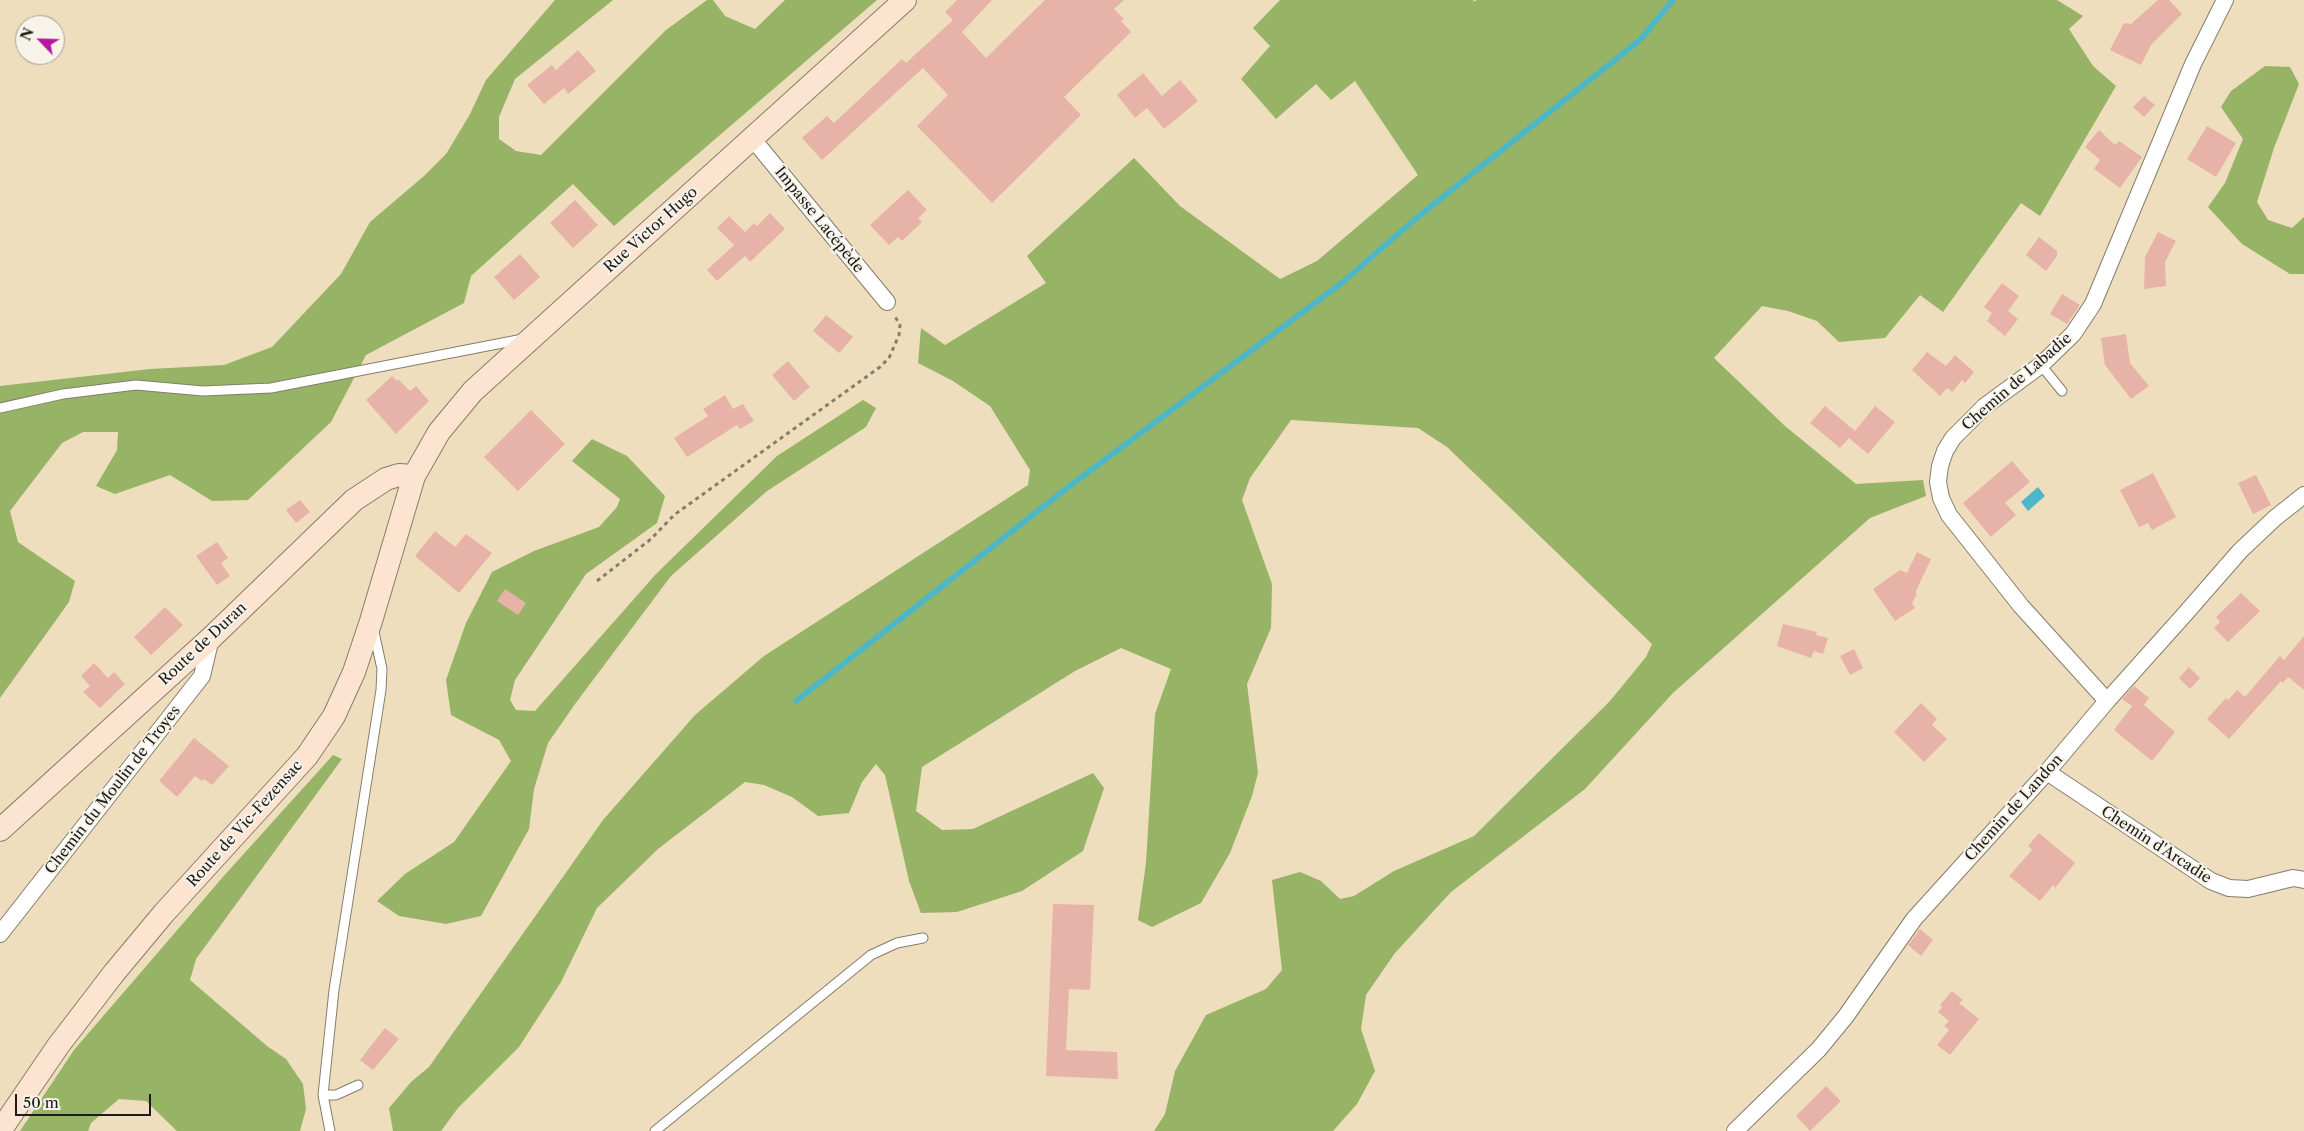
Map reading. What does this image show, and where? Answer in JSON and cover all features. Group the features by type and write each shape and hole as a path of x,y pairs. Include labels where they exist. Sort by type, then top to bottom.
{"main road":[{"name":"Rue Victor Hugo","path":"414,476 439,432 473,390 905,0"},
{"name":"Route de Duran","path":"0,830 211,638 354,500 386,479 399,476 414,476"},
{"name":"Route de Vic-Fezensac","path":"0,1131 58,1046 114,973 164,913 307,756 334,716 354,672 371,621 414,476"}],"street":[{"name":"Chemin de Labadie","path":"2107,701 2021,606 1949,516 1941,498 1938,482 1940,466 1945,452 1954,438 1985,406 2041,365 2073,334 2093,304 2193,64 2225,0"},
{"name":"Impasse Lacépède","path":"752,138 887,302"},
{"name":"Chemin de Landon","path":"1735,1131 1819,1049 1846,1016 1914,919 2047,772 2107,701 2240,551 2275,518 2304,495"},
{"name":"Chemin du Moulin de Troyes","path":"0,934 202,676 211,638"},
{"name":"Chemin d'Arcadie","path":"2047,772 2211,881 2230,888 2248,888 2293,878 2304,880"}],"lane":[{"path":"0,408 63,394 136,385 203,391 271,388 533,337"},
{"path":"2041,365 2062,391"},
{"path":"330,1131 323,1095 334,990 381,690 382,669 371,621"},
{"path":"655,1131 870,955 897,943 923,938"},
{"path":"323,1095 336,1095 358,1085"}],"path":[{"path":"597,581 651,539 674,515 880,368 889,358 899,336 900,325 887,302"}],"green space":[{"path":"555,0 613,0 515,79 499,117 499,139 516,151 541,155 666,30 707,0 713,0 725,16 755,29 785,0 877,0 614,226 573,184 471,276 464,303 366,355 331,422 248,500 212,501 170,475 115,494 96,486 117,450 118,432 83,432 62,443 10,511 18,542 75,581 69,602 0,698 0,386 150,369 224,365 272,347 341,274 370,222 424,176 446,154 469,116 486,80"},
{"path":"1280,0 1474,0 1473,2 1477,0 2057,0 2083,16 2069,29 2093,66 2116,86 2040,216 2021,203 1943,312 1920,295 1885,338 1839,342 1817,321 1788,311 1762,306 1714,358 1785,426 1856,484 1923,480 1926,496 1870,518 1673,693 1585,789 1451,892 1395,953 1366,995 1361,1029 1375,1071 1357,1104 1333,1131 1154,1131 1165,1114 1175,1071 1206,1015 1266,989 1282,970 1272,880 1300,872 1321,881 1340,899 1354,896 1394,871 1474,836 1610,701 1646,657 1652,644 1447,447 1418,428 1291,420 1250,478 1242,500 1272,584 1271,628 1247,684 1258,773 1252,796 1230,853 1201,903 1152,927 1138,920 1146,863 1155,714 1171,669 1121,648 1075,671 922,767 916,811 942,830 973,829 1093,773 1104,788 1083,851 1022,891 957,912 921,913 909,881 885,775 876,764 862,782 849,813 818,816 792,797 764,785 745,782 658,849 597,908 561,982 519,1047 458,1108 441,1131 393,1131 389,1108 411,1082 429,1067 603,820 695,715 764,656 1028,485 1030,470 990,406 953,381 918,363 921,328 945,345 1046,283 1027,256 1134,158 1180,206 1280,279 1317,261 1418,175 1355,81 1331,100 1316,84 1276,119 1241,79 1270,46 1253,28"},
{"path":"2265,66 2290,67 2299,84 2274,148 2257,202 2268,220 2292,228 2304,217 2304,274 2290,274 2242,244 2208,207 2225,183 2243,139 2221,107 2231,91"},
{"path":"863,400 876,408 866,427 767,491 671,576 575,704 548,743 534,789 529,829 481,916 446,924 399,916 377,901 405,874 454,842 511,761 499,740 451,715 446,680 466,623 492,572 534,551 599,527 617,507 620,499 572,461 592,439 627,456 665,496 657,523 586,574 515,680 510,700 516,710 535,711 656,574 777,456"},
{"path":"333,755 342,759 196,959 190,980 267,1046 286,1059 303,1084 306,1109 300,1131 177,1131 146,1101 119,1099 91,1123 88,1131 20,1131 74,1050 222,878"}],"water":[{"path":"2038,487 2045,496 2028,511 2021,502"}],"building":[{"path":"957,0 992,0 962,32 986,58 1045,0 1124,0 1114,9 1124,19 1121,21 1131,32 1064,97 1081,115 992,203 917,126 948,95 923,68 822,160 802,138 827,116 834,123 902,59 906,63 953,20 945,12"},
{"path":"2158,0 2169,0 2182,14 2151,45 2141,65 2110,50 2124,23 2131,24"},
{"path":"578,50 596,71 568,94 564,88 544,104 527,85 552,65 556,70"},
{"path":"1143,73 1162,96 1180,80 1198,101 1164,129 1147,108 1135,118 1117,95"},
{"path":"2144,96 2155,105 2144,117 2133,107"},
{"path":"2207,126 2236,143 2216,177 2187,159"},
{"path":"2099,130 2115,145 2119,141 2142,157 2120,188 2094,169 2100,160 2085,147"},
{"path":"908,190 927,210 918,218 922,222 902,241 898,237 889,245 870,225"},
{"path":"575,200 598,225 573,248 550,223"},
{"path":"770,213 785,229 750,262 745,256 717,281 707,270 734,245 717,228 729,216 745,232 754,223 757,226"},
{"path":"2158,232 2176,241 2165,262 2166,286 2144,289 2145,257"},
{"path":"2039,237 2057,251 2057,256 2046,271 2026,255"},
{"path":"520,254 540,277 514,300 494,277"},
{"path":"2002,283 2019,296 2008,311 2018,319 2005,336 1987,321 1992,313 1984,307"},
{"path":"2062,294 2080,305 2067,324 2050,314"},
{"path":"826,315 853,337 839,353 813,331"},
{"path":"2126,334 2130,363 2149,386 2131,399 2105,365 2101,338"},
{"path":"1927,352 1946,366 1955,355 1974,372 1965,383 1962,380 1952,392 1947,388 1940,396 1912,370"},
{"path":"788,361 810,387 794,401 772,375"},
{"path":"392,376 397,381 398,379 410,391 416,386 429,401 396,434 366,400"},
{"path":"725,395 733,409 743,404 754,421 740,429 737,425 687,457 674,438 708,416 703,409"},
{"path":"1825,406 1855,431 1875,406 1895,422 1868,454 1849,438 1840,448 1810,423"},
{"path":"531,410 565,444 518,491 484,457"},
{"path":"2012,461 2030,482 2005,503 2016,515 1991,537 1963,503"},
{"path":"2153,473 2176,517 2152,530 2148,523 2139,527 2120,490"},
{"path":"2256,475 2271,505 2253,514 2238,483"},
{"path":"300,500 310,512 296,523 286,510"},
{"path":"435,531 455,547 466,534 492,553 459,593 415,556"},
{"path":"217,542 228,558 221,563 230,576 217,585 196,556"},
{"path":"1917,552 1931,559 1915,593 1917,594 1912,603 1915,608 1895,621 1873,589 1900,570 1907,573"},
{"path":"505,589 526,603 518,615 497,601"},
{"path":"2241,593 2260,611 2228,642 2214,628 2220,622 2216,617"},
{"path":"165,607 183,625 151,655 134,637"},
{"path":"1783,624 1817,632 1816,635 1828,638 1823,654 1814,651 1811,658 1777,646"},
{"path":"2304,636 2304,690 2288,677 2283,683 2281,681 2229,739 2207,719 2226,698 2228,700 2237,690 2245,697 2280,656 2284,660"},
{"path":"1854,649 1863,668 1850,675 1840,656"},
{"path":"94,663 108,678 114,672 125,684 100,708 83,692 90,686 81,676"},
{"path":"2189,667 2200,678 2190,689 2179,678"},
{"path":"2134,686 2149,698 2144,705 2175,732 2152,761 2114,730 2132,706 2122,699"},
{"path":"1921,703 1937,719 1932,725 1947,739 1924,762 1894,732"},
{"path":"194,738 229,766 212,785 204,779 202,781 195,776 177,797 159,781"},
{"path":"2039,833 2075,863 2055,888 2053,885 2040,901 2009,876 2032,850 2028,846"},
{"path":"1053,904 1094,905 1090,990 1069,989 1066,1050 1117,1052 1118,1079 1046,1076"},
{"path":"1920,929 1933,940 1921,956 1908,945"},
{"path":"1952,991 1963,1000 1959,1003 1979,1019 1950,1055 1937,1045 1949,1030 1944,1026 1949,1021 1938,1012 1942,1007 1940,1005"},
{"path":"385,1028 399,1039 373,1070 360,1060"},
{"path":"1826,1086 1841,1101 1810,1131 1796,1116"}],"waterway":[{"path":"796,701 1067,488 1343,282 1414,220 1640,40 1673,0"}]}
